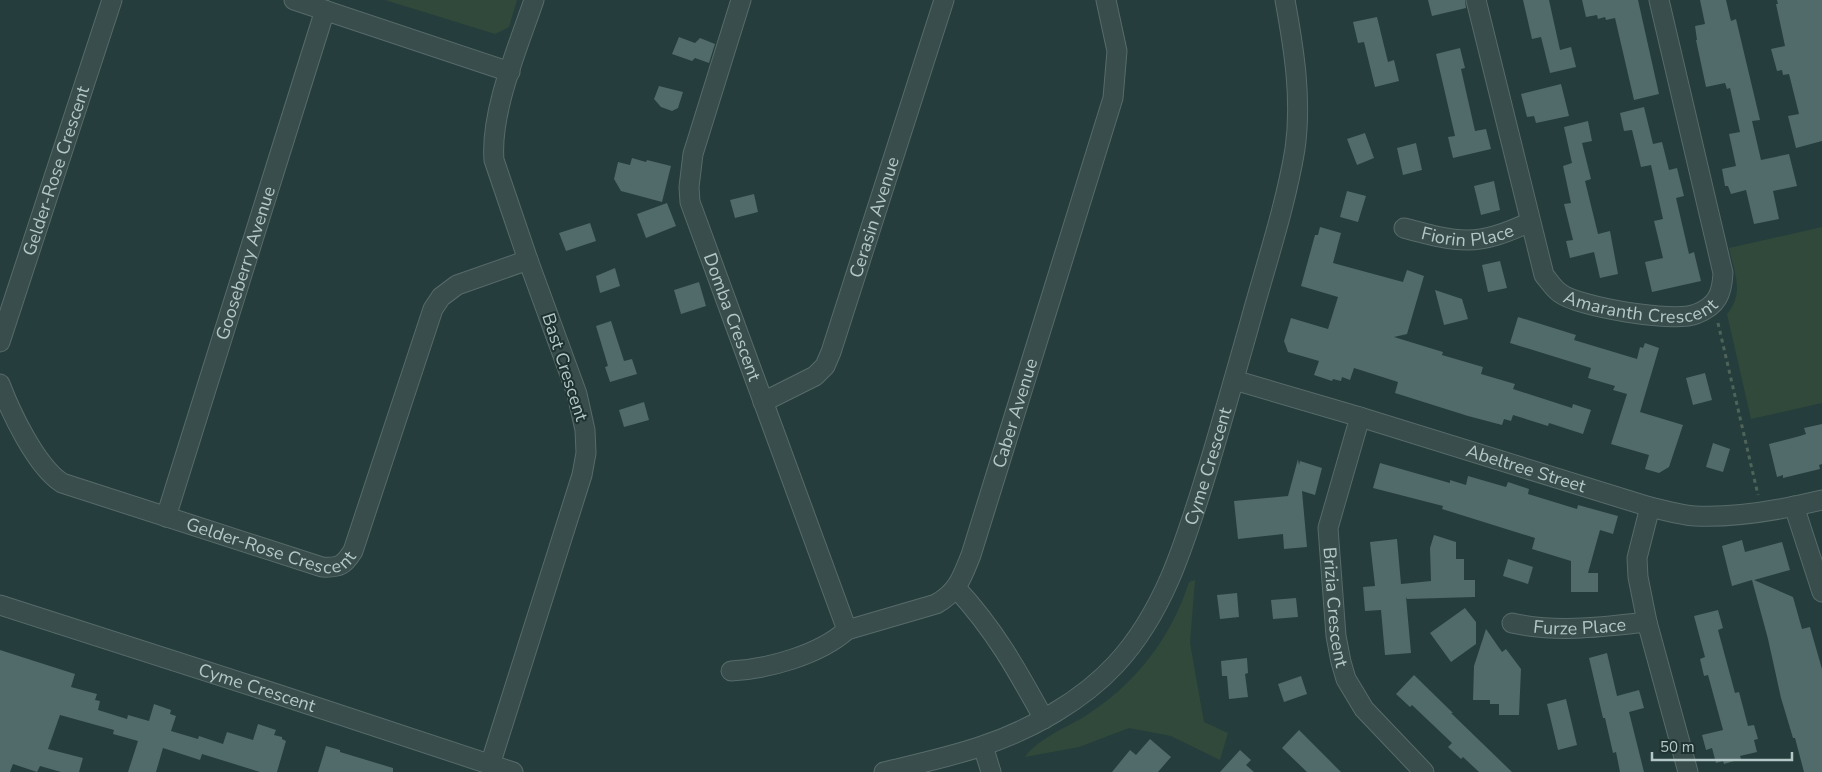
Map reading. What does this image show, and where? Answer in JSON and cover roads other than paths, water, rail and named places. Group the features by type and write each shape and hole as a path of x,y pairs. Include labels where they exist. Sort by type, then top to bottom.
{"street":[{"name":"Gelder-Rose Crescent","path":"0,342 112,0"},
{"path":"294,0 510,72"},
{"name":"Bast Crescent","path":"490,765 582,475 586,453 582,413 577,394 494,160 493,145 497,117 534,0"},
{"name":"Domba Crescent","path":"742,0 693,154 688,187 690,202 847,630"},
{"name":"Cerasin Avenue","path":"763,402 816,376 825,366 944,0"},
{"name":"Caber Avenue","path":"731,671 754,670 818,649 847,630 936,604 946,599 956,588 971,555 1113,98 1117,51 1106,0"},
{"name":"Cyme Crescent","path":"884,772 983,746 1044,719 1086,692 1116,664 1139,636 1165,590 1184,542 1234,380 1283,204 1295,147 1297,82 1286,0"},
{"name":"Amaranth Crescent","path":"1476,0 1544,275 1560,293 1586,304 1658,317 1694,315 1713,304 1722,290 1723,273 1659,0"},
{"name":"Gooseberry Avenue","path":"166,516 325,10"},
{"name":"Fiorin Place","path":"1404,228 1440,238 1457,241 1476,241 1506,233 1530,222"},
{"name":"Gelder-Rose Crescent","path":"0,384 39,460 52,476 62,483 322,567 335,568 346,562 353,551 433,309 441,297 457,285 528,260"},
{"name":"Abeltree Street","path":"1234,380 1650,507 1694,516 1763,513 1822,500"},
{"name":"Brizia Crescent","path":"1360,417 1328,528 1336,636 1346,679 1364,709 1424,772"},
{"path":"1794,506 1822,592"},
{"path":"1650,507 1637,558 1638,577 1647,622 1688,772"},
{"path":"956,588 988,625 1009,655 1044,719"},
{"name":"Cyme Crescent","path":"0,605 280,694 513,772"},
{"name":"Furze Place","path":"1512,623 1552,629 1647,622"},
{"path":"983,746 991,772"}]}
